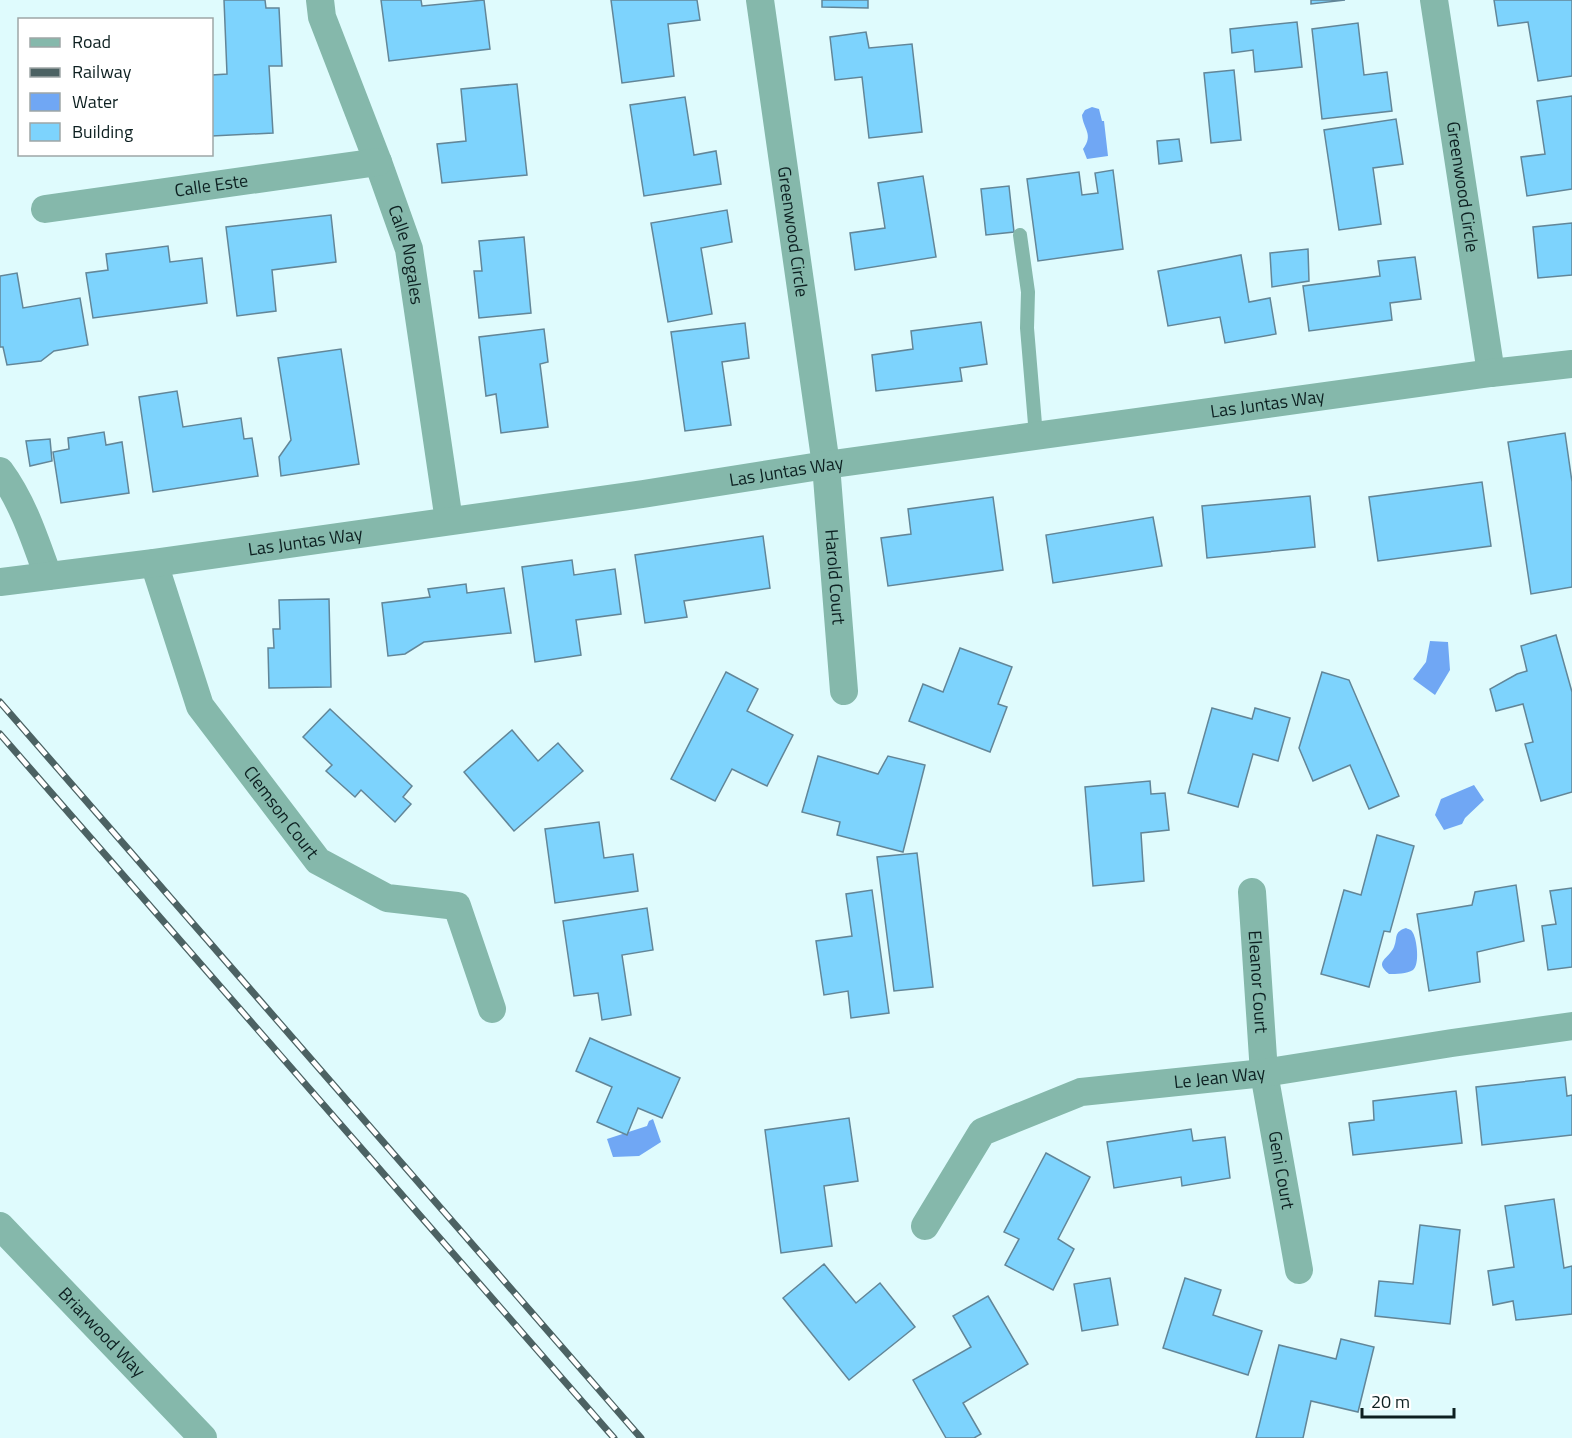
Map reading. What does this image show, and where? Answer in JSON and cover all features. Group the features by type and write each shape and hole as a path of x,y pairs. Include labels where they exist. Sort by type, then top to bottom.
{"street":[{"name":"Calle Nogales","path":"320,0 322,17 409,249 449,521"},
{"name":"Greenwood Circle","path":"760,0 826,465"},
{"name":"Greenwood Circle","path":"1434,0 1491,373"},
{"name":"Calle Este","path":"45,209 378,162"},
{"name":"Las Juntas Way","path":"0,582 154,563 643,494 826,465 1491,373 1572,364"},
{"name":"Harold Court","path":"826,465 844,691"},
{"path":"0,471 11,485 48,576"},
{"name":"Clemson Court","path":"154,563 200,706 318,861 387,898 457,906 492,1009"},
{"name":"Eleanor Court","path":"1252,892 1264,1073"},
{"name":"Le Jean Way","path":"925,1226 982,1132 1081,1092 1264,1073 1572,1026"},
{"name":"Geni Court","path":"1264,1073 1299,1270"},
{"name":"Briarwood Way","path":"0,1226 203,1438"}],"lane":[{"path":"1020,235 1028,292 1027,328 1036,436"}],"water":[{"path":"1092,107 1099,109 1102,121 1104,121 1108,156 1087,159 1083,149 1088,135 1082,115 1085,110"},
{"path":"1430,641 1448,642 1450,670 1435,695 1413,679 1426,662"},
{"path":"1474,785 1484,800 1465,818 1462,824 1444,830 1435,815 1441,799"},
{"path":"1406,928 1412,931 1416,941 1417,963 1413,970 1408,972 1389,974 1384,970 1382,963 1392,951 1398,933"},
{"path":"653,1119 661,1142 639,1156 613,1157 607,1139 647,1126"}],"building":[{"path":"224,0 265,0 266,8 279,8 282,66 269,66 273,133 213,136 213,75 227,74"},
{"path":"381,0 421,0 422,6 484,0 490,49 389,61"},
{"path":"611,0 697,0 700,20 668,24 674,76 622,83"},
{"path":"822,0 868,0 868,8 822,7"},
{"path":"1311,0 1345,0 1311,4"},
{"path":"1494,0 1572,0 1572,76 1538,81 1528,22 1498,26"},
{"path":"1297,22 1302,67 1255,72 1253,50 1232,53 1230,29"},
{"path":"1358,23 1364,75 1387,72 1392,111 1322,119 1312,29"},
{"path":"866,32 869,48 912,44 922,132 869,138 862,77 835,80 830,37"},
{"path":"1234,70 1241,140 1211,143 1204,73"},
{"path":"517,84 527,175 442,183 437,144 466,141 461,89"},
{"path":"1572,96 1572,189 1527,196 1521,157 1545,154 1537,101"},
{"path":"685,97 694,155 716,151 721,184 644,196 630,105"},
{"path":"1396,119 1403,164 1373,168 1381,224 1339,230 1324,130"},
{"path":"1179,139 1182,161 1159,164 1157,141"},
{"path":"1113,170 1123,249 1038,261 1027,179 1079,172 1082,195 1098,193 1095,173"},
{"path":"923,176 936,257 855,270 850,233 885,228 878,183"},
{"path":"1009,186 1014,232 986,235 981,189"},
{"path":"727,210 732,242 701,248 712,314 668,322 651,223"},
{"path":"331,215 336,262 272,270 276,311 237,316 226,227"},
{"path":"1572,223 1572,275 1538,278 1533,227"},
{"path":"524,237 531,313 479,318 474,271 482,271 479,241"},
{"path":"168,246 170,262 202,258 207,303 93,318 86,273 108,270 106,254"},
{"path":"1308,249 1309,281 1272,287 1270,253"},
{"path":"1241,255 1249,302 1270,298 1276,334 1225,343 1220,317 1168,326 1158,271"},
{"path":"1415,257 1421,299 1390,303 1392,320 1309,331 1303,286 1380,276 1378,261"},
{"path":"17,273 23,308 80,298 88,345 54,351 41,361 7,365 3,347 0,347 0,276"},
{"path":"981,322 987,364 960,368 962,381 876,391 872,355 913,349 911,331"},
{"path":"745,323 749,358 722,362 731,425 685,431 671,332"},
{"path":"544,329 548,362 540,364 548,427 501,433 496,394 486,396 479,337"},
{"path":"341,349 359,464 281,476 279,457 291,440 278,358"},
{"path":"177,391 183,427 241,418 244,439 252,438 258,476 153,492 139,397"},
{"path":"104,432 106,445 122,442 129,493 61,503 53,452 69,449 68,438"},
{"path":"1565,433 1572,482 1572,587 1531,594 1508,442"},
{"path":"50,439 52,461 30,466 26,441"},
{"path":"1482,482 1491,546 1378,561 1369,497"},
{"path":"1310,496 1315,547 1207,558 1202,506"},
{"path":"993,497 1003,570 888,586 881,538 911,534 908,509"},
{"path":"1153,517 1162,566 1053,583 1046,535"},
{"path":"763,536 770,588 684,601 687,617 645,623 635,555"},
{"path":"572,560 574,575 615,569 621,614 576,620 581,655 535,662 522,567"},
{"path":"466,584 467,593 504,588 511,633 424,642 405,654 388,656 382,603 430,597 428,589"},
{"path":"329,599 331,687 269,688 268,648 274,648 273,629 280,629 279,600"},
{"path":"1556,635 1572,692 1572,792 1541,801 1525,744 1533,742 1523,704 1496,711 1490,689 1527,671 1521,646"},
{"path":"960,648 1012,667 998,704 1007,707 990,752 909,721 923,684 943,692"},
{"path":"726,672 758,689 747,711 793,735 767,786 732,769 715,801 671,779"},
{"path":"1322,672 1349,680 1399,796 1369,809 1350,765 1313,781 1299,748"},
{"path":"1212,708 1252,719 1255,708 1290,718 1278,761 1253,754 1238,807 1188,793"},
{"path":"330,709 412,786 403,797 411,804 395,822 361,790 355,797 326,771 332,765 303,737"},
{"path":"512,730 538,761 558,743 583,771 514,831 464,772"},
{"path":"818,756 878,774 888,756 925,765 903,852 837,835 840,822 802,812"},
{"path":"1150,781 1151,794 1165,793 1169,830 1141,833 1144,881 1093,886 1085,787"},
{"path":"599,822 604,858 633,854 638,891 555,903 545,829"},
{"path":"1377,835 1414,846 1390,932 1384,931 1369,987 1321,974 1344,890 1361,895"},
{"path":"917,853 933,987 894,991 877,857"},
{"path":"1516,885 1524,941 1477,952 1480,982 1429,991 1417,914 1472,905 1475,892"},
{"path":"1572,888 1572,967 1548,970 1542,926 1556,924 1550,891"},
{"path":"872,890 889,1013 851,1018 848,991 824,995 816,941 852,936 846,894"},
{"path":"647,908 653,950 622,955 631,1015 602,1020 598,993 574,996 563,921"},
{"path":"590,1038 680,1078 662,1118 638,1108 627,1135 597,1122 612,1087 576,1071"},
{"path":"1565,1077 1567,1096 1572,1095 1572,1135 1482,1145 1476,1087"},
{"path":"1456,1091 1462,1143 1353,1155 1349,1123 1374,1120 1373,1101"},
{"path":"849,1118 858,1181 824,1186 832,1246 781,1253 765,1130"},
{"path":"1191,1129 1193,1141 1225,1137 1230,1178 1182,1186 1181,1177 1114,1188 1107,1142"},
{"path":"1046,1153 1090,1177 1058,1239 1074,1249 1053,1290 1005,1265 1019,1239 1004,1232"},
{"path":"1554,1199 1564,1268 1572,1266 1572,1314 1516,1320 1513,1301 1493,1305 1488,1271 1514,1267 1505,1206"},
{"path":"1420,1225 1460,1230 1450,1324 1375,1316 1379,1281 1413,1284"},
{"path":"824,1264 856,1303 880,1283 915,1327 849,1380 783,1298"},
{"path":"1110,1278 1118,1325 1082,1331 1074,1284"},
{"path":"1185,1278 1221,1290 1213,1315 1262,1331 1248,1375 1163,1348"},
{"path":"988,1296 1028,1364 963,1403 981,1434 974,1438 946,1438 913,1380 971,1347 953,1316"},
{"path":"1341,1339 1374,1347 1358,1412 1311,1401 1303,1438 1256,1438 1279,1345 1336,1359"}],"railway":[{"path":"0,702 641,1438"},
{"path":"0,734 614,1438"}]}
